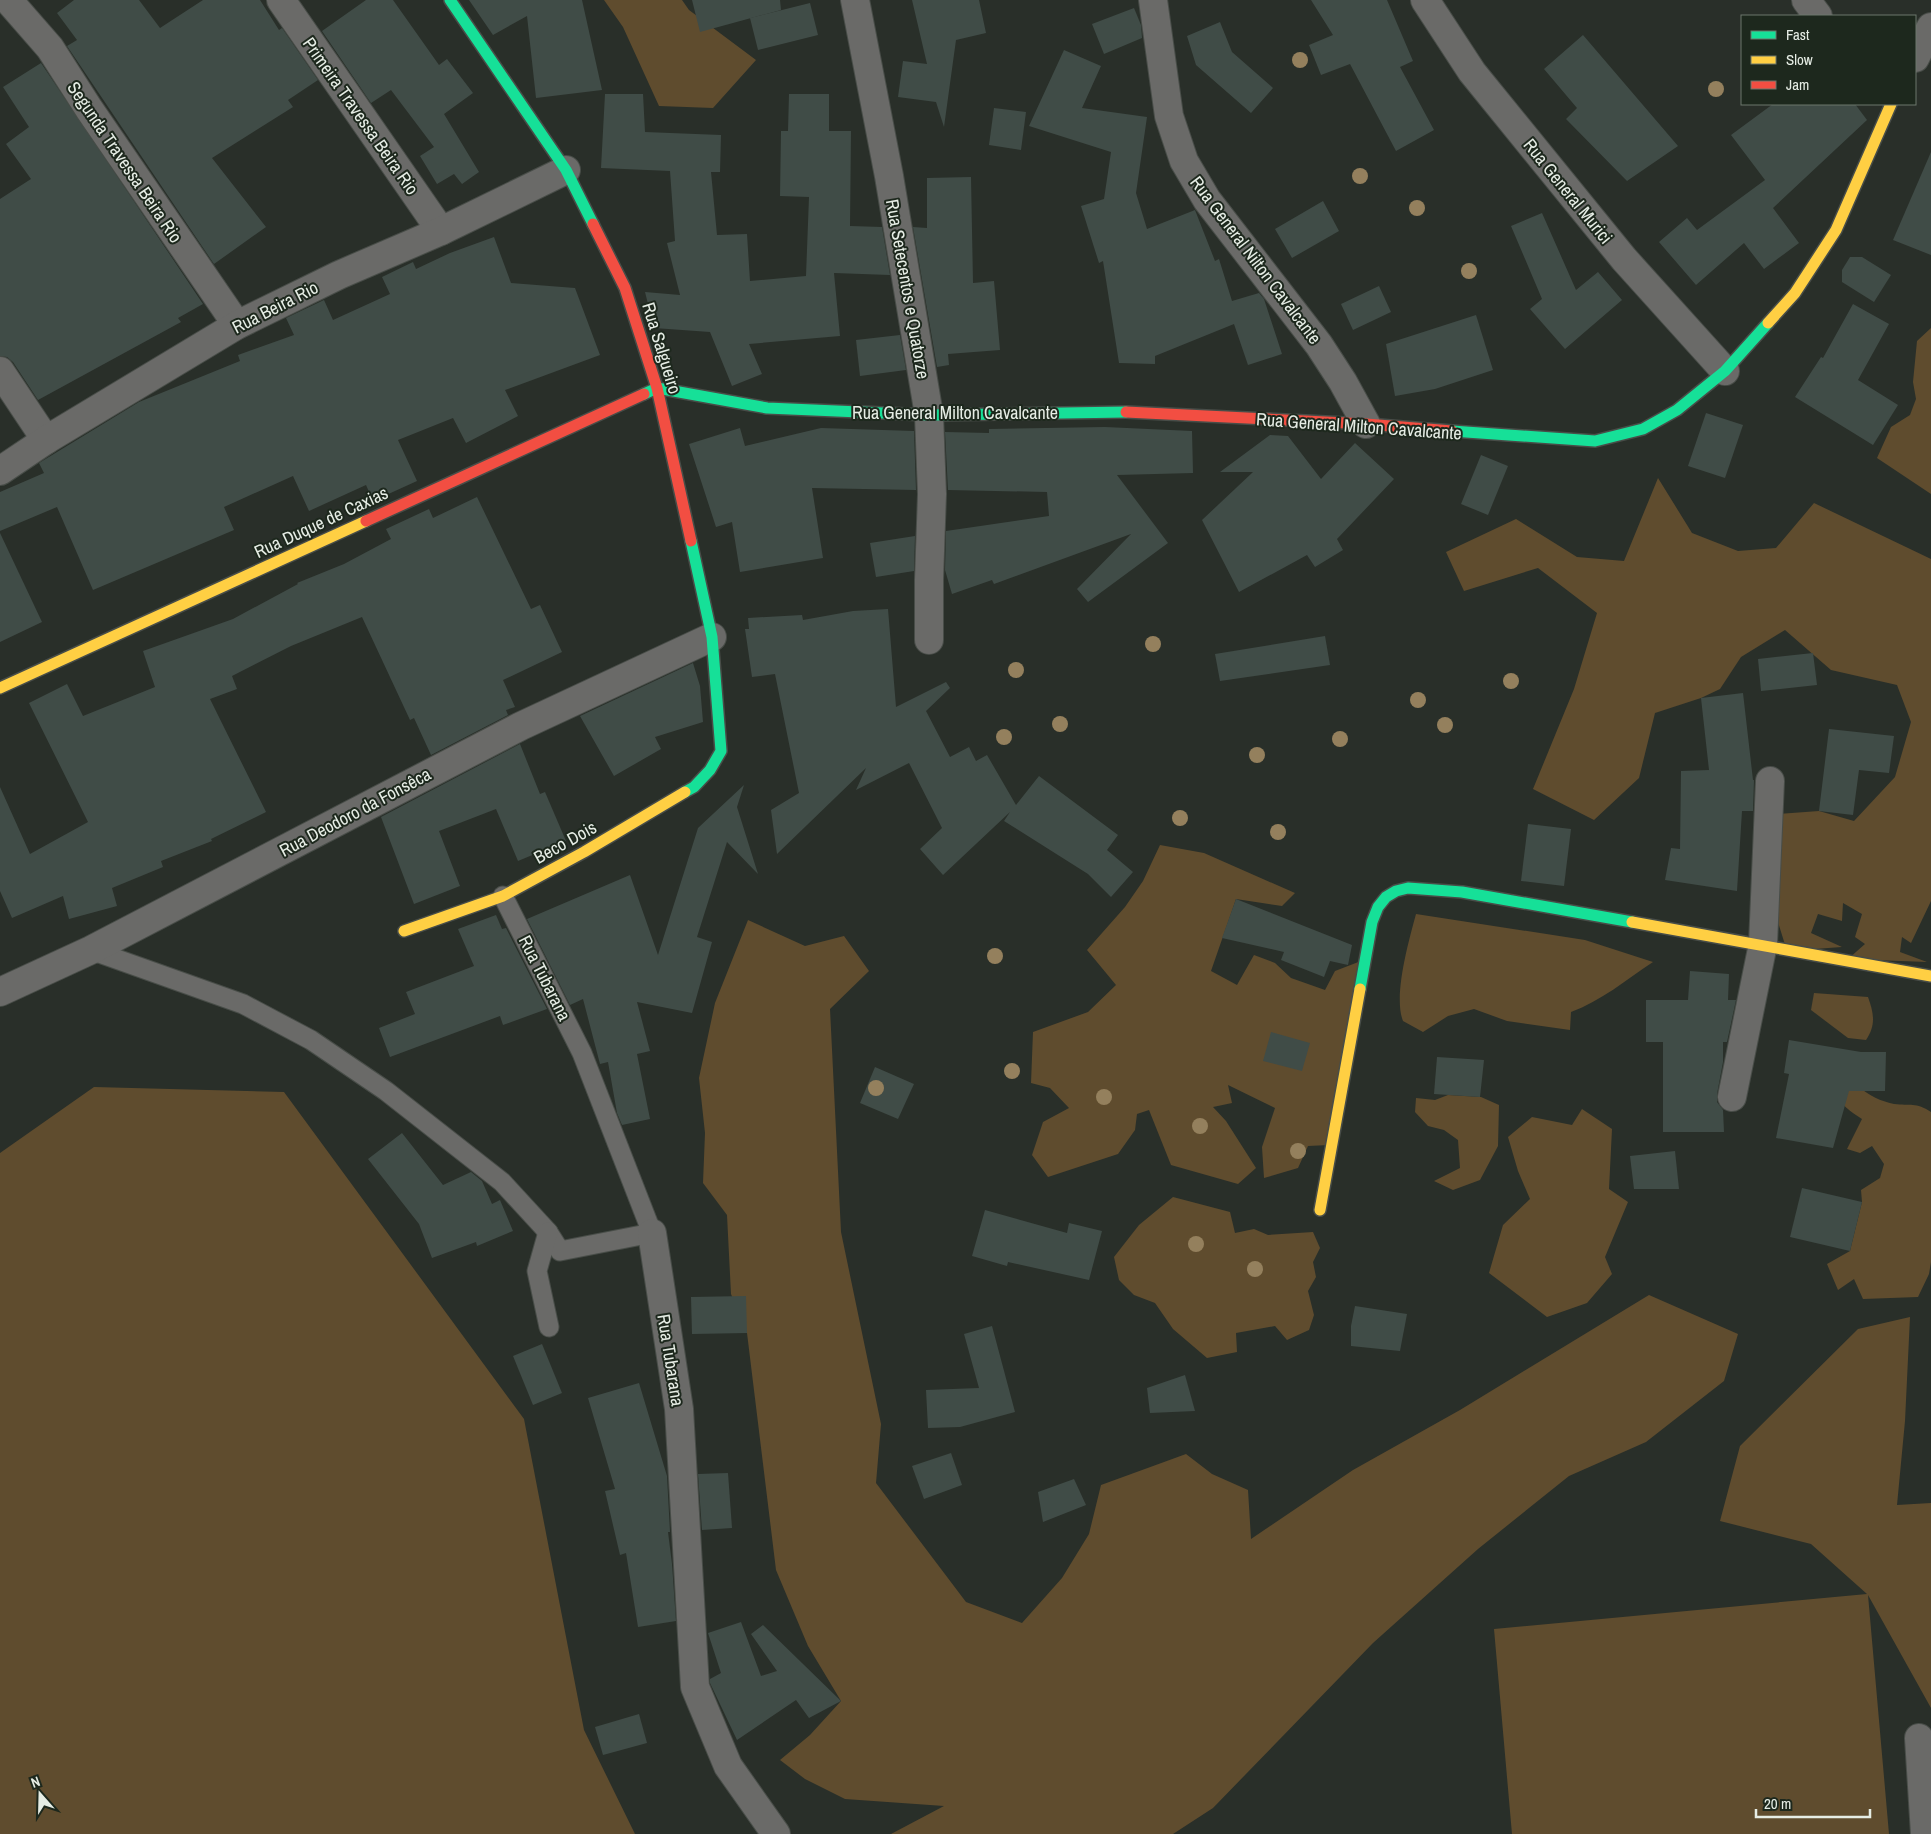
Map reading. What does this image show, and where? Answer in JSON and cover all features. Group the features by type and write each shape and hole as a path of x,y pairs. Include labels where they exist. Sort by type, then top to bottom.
{"street":[{"name":"Primeira Travessa Beira Rio","path":"281,0 440,231"},
{"name":"Rua Salgueiro","path":"450,0 566,170 625,288 657,388 712,637 721,751"},
{"name":"Rua Setecentos e Quatorze","path":"855,0 890,185 929,415 932,494 929,640"},
{"name":"Rua General Nilton Cavalcante","path":"1153,0 1169,116 1184,161 1207,200 1319,345 1343,382 1366,424"},
{"name":"Rua General Murici","path":"1425,0 1472,72 1624,259 1725,371"},
{"path":"1806,0 1817,15"},
{"name":"Segunda Travessa Beira Rio","path":"7,3 50,48 88,109 237,325"},
{"path":"1916,56 1931,27"},
{"name":"Rua General Milton Cavalcante","path":"657,388 767,408 929,415 1105,410 1366,424 1540,440 1595,441 1643,430 1677,410 1725,371 1795,293 1836,230 1889,105"},
{"name":"Rua Beira Rio","path":"0,471 46,440 237,325 339,275 440,231 566,170"},
{"path":"0,371 46,440"},
{"name":"Rua Duque de Caxias","path":"0,688 657,388"},
{"name":"Rua Deodoro da Fonsêca","path":"0,992 91,950 521,726 712,637"},
{"name":"Beco Dois","path":"404,931 503,896 592,848 694,787 710,770 721,751"},
{"path":"1732,1097 1763,944 1770,781"},
{"path":"1320,1210 1372,922 1381,900 1396,890 1414,887 1462,892 1763,944 1931,976"},
{"name":"Rua Tubarana","path":"652,1233 679,1409 695,1687 728,1766 776,1834"},
{"path":"1919,1738 1925,1834"}],"lane":[{"name":"Rua Tubarana","path":"503,896 582,1053 652,1233"},
{"path":"91,950 243,1004 311,1040 386,1091 502,1182 548,1232 560,1251 652,1233"},
{"path":"548,1232 537,1271 549,1327"}],"shaded area":[{"path":"604,0 682,0 689,10 756,60 713,108 659,106 623,27"},
{"path":"1931,328 1931,494 1877,458 1891,427 1910,415 1916,399 1913,382 1917,341"},
{"path":"1658,478 1692,533 1738,551 1776,548 1814,503 1931,559 1931,901 1911,943 1902,937 1900,952 1927,962 1848,959 1865,944 1855,937 1862,914 1843,903 1842,921 1818,914 1811,933 1842,947 1787,951 1756,852 1777,814 1819,811 1854,821 1895,777 1911,722 1897,685 1831,670 1785,630 1741,657 1720,689 1701,698 1655,713 1639,778 1594,820 1533,789 1574,689 1597,613 1538,568 1464,591 1446,552 1516,519 1577,557 1624,561"},
{"path":"1160,845 1204,853 1295,893 1282,906 1236,899 1211,971 1237,985 1254,955 1275,963 1291,978 1325,990 1335,971 1361,961 1329,1145 1308,1146 1298,1168 1264,1178 1262,1147 1275,1108 1228,1085 1232,1103 1213,1107 1226,1121 1256,1168 1238,1184 1171,1165 1149,1110 1137,1114 1135,1130 1118,1154 1048,1177 1032,1155 1043,1122 1069,1108 1050,1088 1031,1083 1033,1032 1088,1012 1116,985 1087,950 1125,907 1143,881"},
{"path":"1416,914 1585,940 1653,962 1603,996 1571,1012 1570,1030 1507,1021 1474,1009 1448,1016 1423,1032 1403,1021 1400,1010 1403,968"},
{"path":"748,920 805,946 844,936 869,971 830,1009 841,1232 881,1424 876,1483 966,1602 1022,1623 1062,1578 1089,1534 1101,1485 1186,1454 1212,1474 1248,1490 1251,1539 1353,1470 1460,1410 1649,1295 1738,1334 1724,1381 1646,1442 1569,1476 1478,1549 1373,1643 1213,1808 1173,1834 891,1834 944,1806 845,1799 805,1779 780,1760 810,1735 841,1701 808,1646 776,1570 747,1333 731,1294 727,1215 703,1183 705,1133 699,1078 715,1003"},
{"path":"1814,993 1868,997 1872,1009 1873,1024 1866,1040 1848,1038 1811,1010"},
{"path":"94,1087 284,1092 524,1419 584,1730 635,1834 0,1834 0,1153"},
{"path":"1859,1087 1871,1096 1884,1101 1917,1106 1931,1112 1931,1262 1929,1274 1918,1297 1863,1299 1854,1279 1838,1290 1827,1264 1850,1251 1862,1202 1861,1190 1880,1178 1884,1164 1872,1146 1860,1153 1847,1149 1862,1119 1842,1104 1835,1091"},
{"path":"1448,1095 1481,1097 1499,1105 1498,1146 1480,1180 1453,1190 1434,1181 1460,1168 1458,1140 1444,1130 1428,1126 1415,1112 1416,1098 1435,1100"},
{"path":"1582,1109 1612,1129 1609,1189 1628,1202 1605,1257 1612,1274 1587,1303 1547,1317 1489,1273 1503,1225 1530,1199 1518,1171 1508,1137 1532,1117 1572,1125"},
{"path":"1173,1197 1230,1212 1235,1233 1254,1229 1268,1235 1313,1232 1320,1248 1313,1262 1316,1277 1308,1291 1314,1315 1309,1330 1287,1340 1275,1326 1236,1333 1237,1352 1207,1358 1173,1329 1155,1303 1134,1295 1119,1280 1114,1257 1139,1225"},
{"path":"1910,1317 1905,1421 1897,1505 1931,1503 1931,1708 1868,1595 1889,1834 1512,1834 1494,1629 1867,1594 1811,1544 1720,1521 1740,1446 1858,1329"}],"building":[{"path":"74,0 139,0 160,28 203,0 260,0 279,30 282,28 318,80 288,100 293,107 212,158 266,227 214,264 67,46 77,40 57,13"},
{"path":"366,0 393,0 439,65 447,59 473,93 444,114 479,172 462,184 454,174 437,184 420,156 434,147 391,90 371,103 322,31"},
{"path":"469,0 582,0 602,90 536,98 527,16 493,35"},
{"path":"692,0 780,0 781,10 700,32"},
{"path":"912,0 979,0 986,33 956,40 944,127 936,102 898,97 903,61 927,64"},
{"path":"1311,0 1387,0 1413,61 1400,67 1434,130 1396,151 1350,64 1321,75 1309,45 1333,35"},
{"path":"810,3 818,35 758,50 750,18"},
{"path":"1134,8 1141,25 1142,38 1104,54 1092,24"},
{"path":"1220,22 1232,52 1273,88 1251,113 1196,65 1187,36"},
{"path":"1583,35 1678,146 1627,181 1566,119 1577,108 1544,69"},
{"path":"1064,50 1101,66 1082,108 1147,117 1136,193 1147,229 1195,210 1215,261 1219,259 1232,301 1259,293 1264,299 1282,354 1248,365 1234,324 1155,356 1155,364 1119,363 1103,261 1099,263 1081,206 1104,199 1111,152 1029,126"},
{"path":"41,63 203,304 178,318 181,322 38,400 13,362 7,357 0,356 0,199 31,179 6,144 29,127 3,87"},
{"path":"605,94 643,94 645,132 721,135 720,172 711,172 717,235 747,234 750,281 806,276 809,197 780,196 781,131 788,131 789,94 829,94 829,131 851,131 850,226 882,227 890,275 834,273 840,336 749,344 762,374 732,386 710,332 654,328 645,292 680,295 667,243 675,241 670,171 601,168"},
{"path":"1772,105 1856,105 1867,120 1773,208 1799,243 1764,269 1744,243 1696,285 1659,242 1687,218 1697,230 1765,180 1731,135"},
{"path":"994,108 1026,112 1021,150 989,145"},
{"path":"1931,152 1931,255 1893,240"},
{"path":"971,177 973,283 994,281 1000,350 948,354 949,365 937,367 913,227 927,228 927,178"},
{"path":"1323,201 1339,231 1292,258 1275,229"},
{"path":"1542,213 1576,290 1598,272 1622,300 1565,349 1530,309 1542,299 1511,226"},
{"path":"494,237 511,283 575,288 600,355 505,390 518,416 466,443 453,418 398,440 417,481 373,501 366,485 309,511 293,476 224,507 234,530 93,590 57,507 0,531 0,492 44,473 39,463 139,402 240,361 238,355 294,335 286,318 324,300 333,320 390,294 382,277 413,262 416,269 450,253"},
{"path":"1850,257 1862,257 1891,275 1874,302 1842,282 1842,270"},
{"path":"1379,286 1391,312 1353,330 1341,304"},
{"path":"1853,304 1889,324 1858,380 1898,405 1873,445 1795,397 1821,357 1823,358"},
{"path":"1476,315 1493,370 1435,389 1395,396 1386,344"},
{"path":"900,335 906,370 860,376 856,340"},
{"path":"1706,413 1743,425 1725,478 1688,466"},
{"path":"1105,427 1192,431 1193,473 1117,475 1168,543 1088,602 1077,589 1131,534 994,584 992,580 952,594 945,570 946,531 1049,516 1047,492 948,490 945,432 989,433 989,429"},
{"path":"740,428 745,446 821,428 914,431 916,490 812,488 823,558 740,572 732,522 716,527 689,444"},
{"path":"1270,435 1288,436 1321,479 1355,443 1394,479 1337,539 1343,550 1315,567 1307,555 1239,592 1202,520 1253,472 1220,472"},
{"path":"1481,455 1508,466 1488,515 1461,504"},
{"path":"477,497 531,609 540,605 562,652 503,680 515,707 506,710 508,715 431,755 414,718 410,720 362,617 291,646 232,676 237,689 210,699 266,812 211,839 212,841 161,861 163,867 112,888 117,906 69,919 63,896 12,918 0,891 0,787 30,854 88,822 29,703 67,684 83,716 155,687 143,651 233,619 297,583 344,564 391,539 386,529 429,509 433,518"},
{"path":"0,533 42,622 0,642"},
{"path":"915,536 914,571 876,577 870,543"},
{"path":"888,609 896,707 946,682 950,688 926,711 950,757 969,747 976,761 987,755 1016,805 1039,776 1118,835 1107,850 1133,872 1111,897 1088,874 1004,821 1010,812 943,875 920,849 942,828 909,763 856,790 866,768 777,854 771,810 799,793 775,674 752,677 745,629 749,629 748,618 802,615 803,620 853,611"},
{"path":"1325,636 1330,665 1220,681 1215,654"},
{"path":"1813,653 1817,685 1761,691 1758,659"},
{"path":"693,663 700,686 703,722 655,737 661,749 614,776 580,716"},
{"path":"1743,693 1754,780 1753,811 1742,811 1737,891 1665,880 1671,848 1680,849 1681,771 1709,770 1701,698"},
{"path":"1829,729 1894,736 1889,773 1859,770 1853,815 1819,811"},
{"path":"520,744 540,794 545,792 566,841 518,861 496,809 439,831 460,886 414,904 381,817"},
{"path":"744,785 737,807 758,874 727,842 697,937 712,942 692,1013 637,1002 650,1051 637,1054 650,1119 622,1125 617,1113 608,1062 600,1064 583,999 570,1005 527,919 630,875 658,955 698,828"},
{"path":"1528,824 1571,829 1564,886 1521,881"},
{"path":"1236,899 1352,945 1348,965 1330,961 1324,977 1281,960 1284,952 1222,938"},
{"path":"496,915 502,929 506,928 547,1009 503,1025 500,1016 390,1057 379,1028 415,1014 406,992 474,966 458,929"},
{"path":"1690,971 1729,974 1728,1000 1736,1000 1727,1042 1723,1042 1723,1062 1717,1094 1717,1102 1723,1110 1724,1132 1663,1132 1663,1042 1646,1042 1646,1000 1688,1000"},
{"path":"1271,1032 1310,1043 1302,1071 1263,1061"},
{"path":"1789,1040 1861,1052 1886,1052 1885,1091 1849,1091 1833,1148 1776,1138 1789,1074 1784,1073"},
{"path":"1437,1057 1484,1060 1480,1097 1434,1094"},
{"path":"875,1067 914,1084 898,1119 860,1103"},
{"path":"402,1133 443,1185 471,1172 482,1181 492,1204 500,1200 513,1231 477,1246 476,1242 432,1258 419,1224 368,1159"},
{"path":"1675,1151 1679,1189 1634,1189 1630,1156"},
{"path":"1802,1188 1862,1202 1850,1251 1790,1237"},
{"path":"985,1210 1067,1233 1069,1223 1102,1231 1089,1280 1008,1262 1007,1266 972,1256"},
{"path":"746,1296 747,1333 692,1334 691,1297"},
{"path":"1355,1306 1407,1314 1400,1351 1351,1346 1351,1326"},
{"path":"992,1326 1015,1412 960,1427 928,1428 926,1390 979,1388 964,1334"},
{"path":"542,1344 562,1393 533,1405 513,1356"},
{"path":"1185,1375 1195,1411 1150,1413 1147,1388"},
{"path":"639,1383 667,1476 670,1532 668,1532 676,1621 638,1627 626,1553 620,1555 605,1491 615,1489 588,1398"},
{"path":"951,1453 962,1485 924,1499 912,1466"},
{"path":"728,1473 732,1528 702,1530 698,1474"},
{"path":"1074,1479 1086,1505 1043,1522 1038,1492"},
{"path":"741,1622 761,1676 777,1671 751,1634 763,1625 841,1701 809,1718 796,1700 737,1740 710,1683 710,1679 721,1673 708,1633"},
{"path":"639,1714 647,1743 603,1755 595,1727"}],"traffic: fast":[{"path":"450,0 566,170 593,224"},
{"path":"1452,431 1595,441 1643,429 1677,410 1725,371 1768,323"},
{"path":"644,394 657,388 767,408 929,415 1126,412"},
{"path":"685,792 694,787 710,770 721,751 712,637 691,541"},
{"path":"1360,989 1372,922 1378,907 1386,897 1396,891 1408,888 1462,892 1632,922"}],"traffic: slow":[{"path":"1768,323 1795,293 1836,230 1891,105"},
{"path":"0,688 366,521"},
{"path":"404,931 503,896 584,852 685,792"},
{"path":"1632,922 1931,976"},
{"path":"1320,1210 1360,989"}],"traffic: jam":[{"path":"593,224 625,288 657,388 691,541"},
{"path":"366,521 644,394"},
{"path":"1126,412 1366,424 1452,431"}]}
